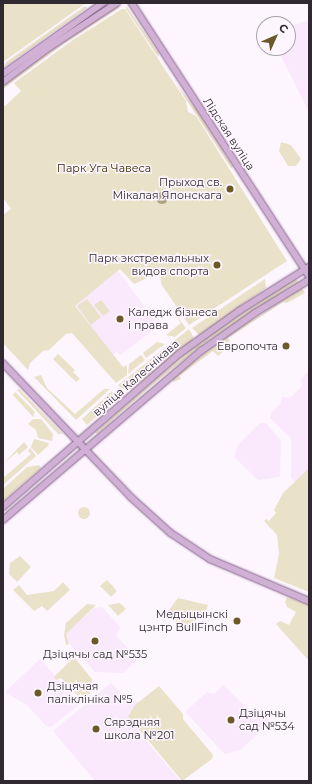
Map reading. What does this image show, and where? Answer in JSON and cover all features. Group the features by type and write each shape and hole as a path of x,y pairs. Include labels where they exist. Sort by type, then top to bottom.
{"main road":[{"path":"3,74 103,3"},
{"path":"3,82 63,38 117,3"},
{"name":"Лідская вуліца","path":"132,3 307,268 309,276"},
{"name":"вуліца Калеснікава","path":"3,507 198,339 307,268"},
{"name":"вуліца Калеснікава","path":"3,520 201,351 254,313 309,280"},
{"path":"3,363 140,506 183,541 222,565 309,601"}],"shaded area":[{"path":"309,20 309,112 281,56 296,56 296,24"},
{"path":"162,192 166,194 168,198 166,202 162,204 158,202 156,198 158,194"},
{"name":"Каледж бізнеса і права","path":"118,271 159,326 120,355 117,352 113,355 75,306"},
{"path":"309,371 309,468 295,482 291,477 291,438 270,418 271,413 281,403 282,397 290,398 302,386 301,379"},
{"path":"260,423 266,423 281,441 280,477 258,480 234,457 238,445"},
{"name":"Дзіцячы сад №535","path":"102,607 120,627 116,636 137,657 137,660 123,673 95,672 69,643 65,634 94,608"},
{"name":"Дзіцячая паліклініка №5","path":"40,659 80,704 51,727 46,726 27,705 5,692"},
{"name":"Сярэдняя школа №201","path":"111,683 127,699 139,702 128,714 139,733 179,779 177,781 95,781 53,731"},
{"name":"Дзіцячы сад №534","path":"223,685 250,711 261,709 270,722 242,749 225,754 185,712 207,692 214,694"}],"green space":[{"path":"3,3 86,3 3,62"},
{"path":"119,5 119,8 62,45 3,89 3,86 36,60"},
{"path":"85,6 87,8 3,68 6,62"},
{"path":"126,6 159,53 158,57 126,9"},
{"name":"Парк Уга Чавеса","path":"122,9 125,9 186,101 188,112 196,116 287,261 189,325 161,284 160,272 134,284 120,269 75,306 123,367 127,365 127,375 116,383 72,333 66,334 49,350 43,351 30,363 28,370 3,343 3,215 11,209 3,198 3,104 5,106 21,91 14,83 73,40"},
{"path":"176,84 197,110 233,167 231,168"},
{"path":"281,142 291,145 301,159 296,166 288,166 279,151"},
{"path":"295,278 298,282 205,343 152,385 97,434 95,432 196,344"},
{"path":"265,279 266,288 199,335 192,328"},
{"path":"302,288 305,293 287,303 283,302 228,338 230,341 225,345 221,340"},
{"path":"87,299 101,317 91,325 77,306"},
{"path":"164,299 186,328 175,337 166,335 181,323"},
{"path":"101,300 110,311 103,316 94,305"},
{"path":"189,329 194,338 131,390 121,388 118,385"},
{"path":"157,342 165,344 146,358 143,353"},
{"path":"218,343 224,351 218,356 213,351 179,376 181,379 173,382 172,378"},
{"path":"58,354 75,370 73,372 80,379 76,382 53,359"},
{"path":"141,355 145,360 128,374 129,364"},
{"path":"41,375 47,388 75,414 104,389 110,389 76,420 34,377"},
{"path":"20,389 63,434 58,434 17,390"},
{"path":"112,391 115,400 87,425 82,419"},
{"path":"15,392 35,412 33,417 13,395"},
{"path":"33,419 41,419 53,434 52,441 38,438 36,430 28,424"},
{"path":"34,439 49,443 48,446 38,455 31,447"},
{"path":"24,442 28,447 19,455 17,452 3,464"},
{"path":"30,448 36,456 3,485 3,478 31,454 28,451"},
{"path":"39,465 41,468 3,501 3,489 27,467"},
{"path":"309,468 309,592 274,578 279,554 277,535 264,521 266,519 269,521 276,513 274,510 283,493"},
{"path":"86,507 89,508 89,518 82,519 79,518 78,511 79,508"},
{"path":"20,556 31,567 17,582 9,574 10,563"},
{"path":"107,580 117,591 111,597 100,586"},
{"path":"63,582 70,590 47,611 42,606 34,611 13,590 19,585 27,595 54,591"},
{"path":"287,597 309,605 309,661 276,624 280,621 289,625 296,612 287,607 285,602"},
{"path":"178,598 208,605 205,614 185,629 166,614"},
{"path":"120,603 126,609 118,616 108,605"},
{"path":"87,604 96,605 66,634 69,644 66,645 64,635 66,623"},
{"path":"74,657 92,679 90,694 79,697 61,678 56,680 54,677"},
{"path":"159,686 183,714 183,719 213,755 212,759 182,781 128,716 135,705"}],"place":[{"name":"Прыход св. Мікалая Японскага","path":"230,189"},
{"name":"Парк экстремальных видов спорта","path":"217,265"},
{"name":"Каледж бізнеса і права","path":"120,319"},
{"name":"Европочта","path":"286,346"},
{"name":"Медыцынскі цэнтр BullFinch","path":"237,621"},
{"name":"Дзіцячы сад №535","path":"95,641"},
{"name":"Дзіцячая паліклініка №5","path":"38,693"},
{"name":"Дзіцячы сад №534","path":"231,720"},
{"name":"Сярэдняя школа №201","path":"96,729"}]}
